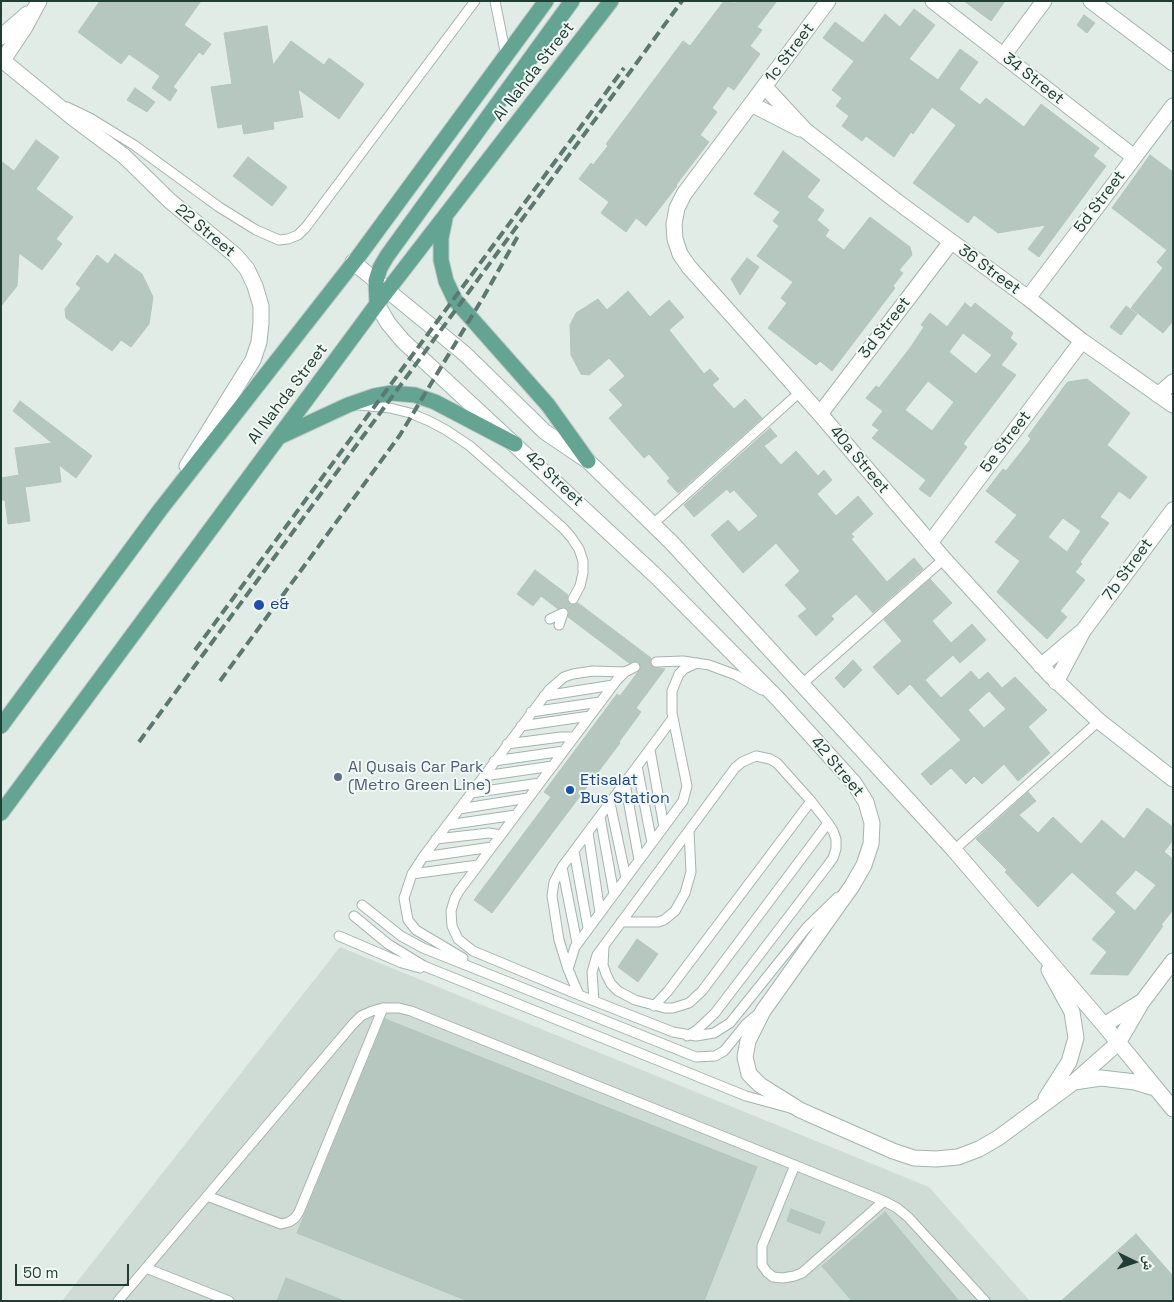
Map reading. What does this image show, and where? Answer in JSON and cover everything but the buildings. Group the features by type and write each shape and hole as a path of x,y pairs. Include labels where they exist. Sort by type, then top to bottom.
{"main road":[{"name":"Al Nahda Street","path":"1,726 160,510 353,262 546,1"},
{"path":"377,304 376,281 380,268 394,245 572,1"},
{"name":"Al Nahda Street","path":"1,813 377,304 611,1"},
{"path":"446,214 441,238 441,260 446,281 455,300 548,405 588,461"},
{"path":"278,438 348,405 374,396 391,393 415,395 435,402 516,444"}],"street":[{"name":"1c Street","path":"752,104 828,1"},
{"name":"34 Street","path":"933,1 1134,157"},
{"path":"1003,56 1044,1"},
{"path":"1091,1 1173,63"},
{"path":"1,37 36,5"},
{"path":"2,59 25,27 36,5"},
{"name":"22 Street","path":"2,59 73,118 124,156 170,201 235,254 255,286 261,306 261,323 259,342 253,360 160,510"},
{"name":"36 Street","path":"764,87 806,132"},
{"name":"36 Street","path":"752,104 806,132 1028,298 1082,341 1173,405"},
{"name":"40a Street","path":"752,104 684,194 677,208 674,224 675,239 680,254 689,268 820,414 944,560 1056,682 1099,721 1173,779"},
{"name":"5d Street","path":"1028,298 1173,106"},
{"name":"3d Street","path":"820,414 951,242"},
{"name":"42 Street","path":"353,262 464,354 544,432 588,461 653,524 954,850 1034,942 1173,1109"},
{"name":"42 Street","path":"377,304 403,341 658,578 778,699 854,783 866,802 872,823 871,844 864,865 852,886 763,1011 748,1041 745,1057 749,1074 760,1085 800,1110 893,1151 914,1158 936,1159 958,1156 979,1149 998,1138 1074,1082 1118,1043"},
{"name":"5e Street","path":"930,543 1082,341"},
{"path":"1158,395 1173,382"},
{"name":"7b Street","path":"1056,682 1084,631 1173,510"},
{"name":"7b Street","path":"1041,666 1084,631"},
{"name":"42 Street","path":"1034,942 1072,1012 1076,1038 1069,1062 1041,1105"},
{"path":"1118,1043 1142,1002 1173,961"},
{"path":"1104,1025 1142,1002"},
{"name":"42 Street","path":"1074,1082 1101,1078 1135,1082 1155,1088"}],"lane":[{"path":"57,103 90,118 134,145 219,207 256,230 279,240 288,239 298,235 306,227 475,1"},
{"path":"495,1 506,56"},
{"path":"653,524 800,392"},
{"path":"348,405 390,408 410,413 438,425 470,446 571,537 579,549 583,561 580,586 573,599"},
{"path":"802,684 944,560"},
{"path":"550,619 563,613 559,625"},
{"path":"656,662 697,663 719,668 736,675 778,699"},
{"path":"568,969 577,943 683,801 686,791 686,778 670,703 675,680 684,669 697,663"},
{"path":"635,667 624,672 613,685 459,892 452,904 451,919 458,939 473,951 579,995 673,1032 687,1036 696,1036 714,1033 730,1023 807,927 852,886"},
{"path":"484,971 416,930 408,920 404,898 412,874 422,857 555,683 573,674 593,671 624,672"},
{"path":"544,696 613,685"},
{"path":"532,712 600,702"},
{"path":"521,726 590,716"},
{"path":"579,995 559,940 552,896 554,882 562,867 673,718"},
{"path":"954,850 1099,721"},
{"path":"507,744 561,736 574,736"},
{"path":"650,750 664,827"},
{"path":"494,762 564,751"},
{"path":"594,1001 592,972 597,955 604,945 735,768 742,762 756,756 770,759 777,763 828,823 836,839 836,849 828,866 715,1012 697,1030 687,1036"},
{"path":"484,776 553,766"},
{"path":"637,766 652,843"},
{"path":"471,793 540,782"},
{"path":"625,783 639,860"},
{"path":"459,808 528,798"},
{"path":"654,1006 668,991 811,801"},
{"path":"610,803 626,878"},
{"path":"447,825 516,814"},
{"path":"600,817 614,894"},
{"path":"604,945 603,965 611,984 627,996 654,1006 673,1008 689,1003 696,998 828,823"},
{"path":"621,922 658,922 664,920 675,911 686,893 691,872 689,830"},
{"path":"588,832 600,913"},
{"path":"436,839 489,833 501,835"},
{"path":"422,857 492,847"},
{"path":"574,851 588,928"},
{"path":"412,874 478,865"},
{"path":"562,867 577,943"},
{"path":"362,905 391,929 412,943 696,1057 715,1056 724,1051 746,1024 763,1011"},
{"path":"354,916 400,952 437,972 746,1096 800,1110"},
{"path":"339,936 402,963 437,972"},
{"path":"207,1196 281,1224 295,1218 383,1008"},
{"path":"118,1301 353,1024 361,1016 372,1011 383,1008 399,1008 411,1011 884,1201 908,1217 985,1301"},
{"path":"794,1165 762,1246 762,1265 773,1277 782,1278 802,1273 884,1201"},
{"path":"146,1268 229,1301"}],"shaded area":[{"path":"340,947 929,1187 1030,1301 62,1301"}],"railway":[{"path":"139,742 682,1"},
{"path":"195,650 624,68"},
{"path":"220,681 400,435 518,236"}],"place":[{"name":"e&","path":"259,605"},
{"name":"Al Qusais Car Park (Metro Green Line)","path":"338,777"},
{"name":"Etisalat Bus Station","path":"570,790"}]}
